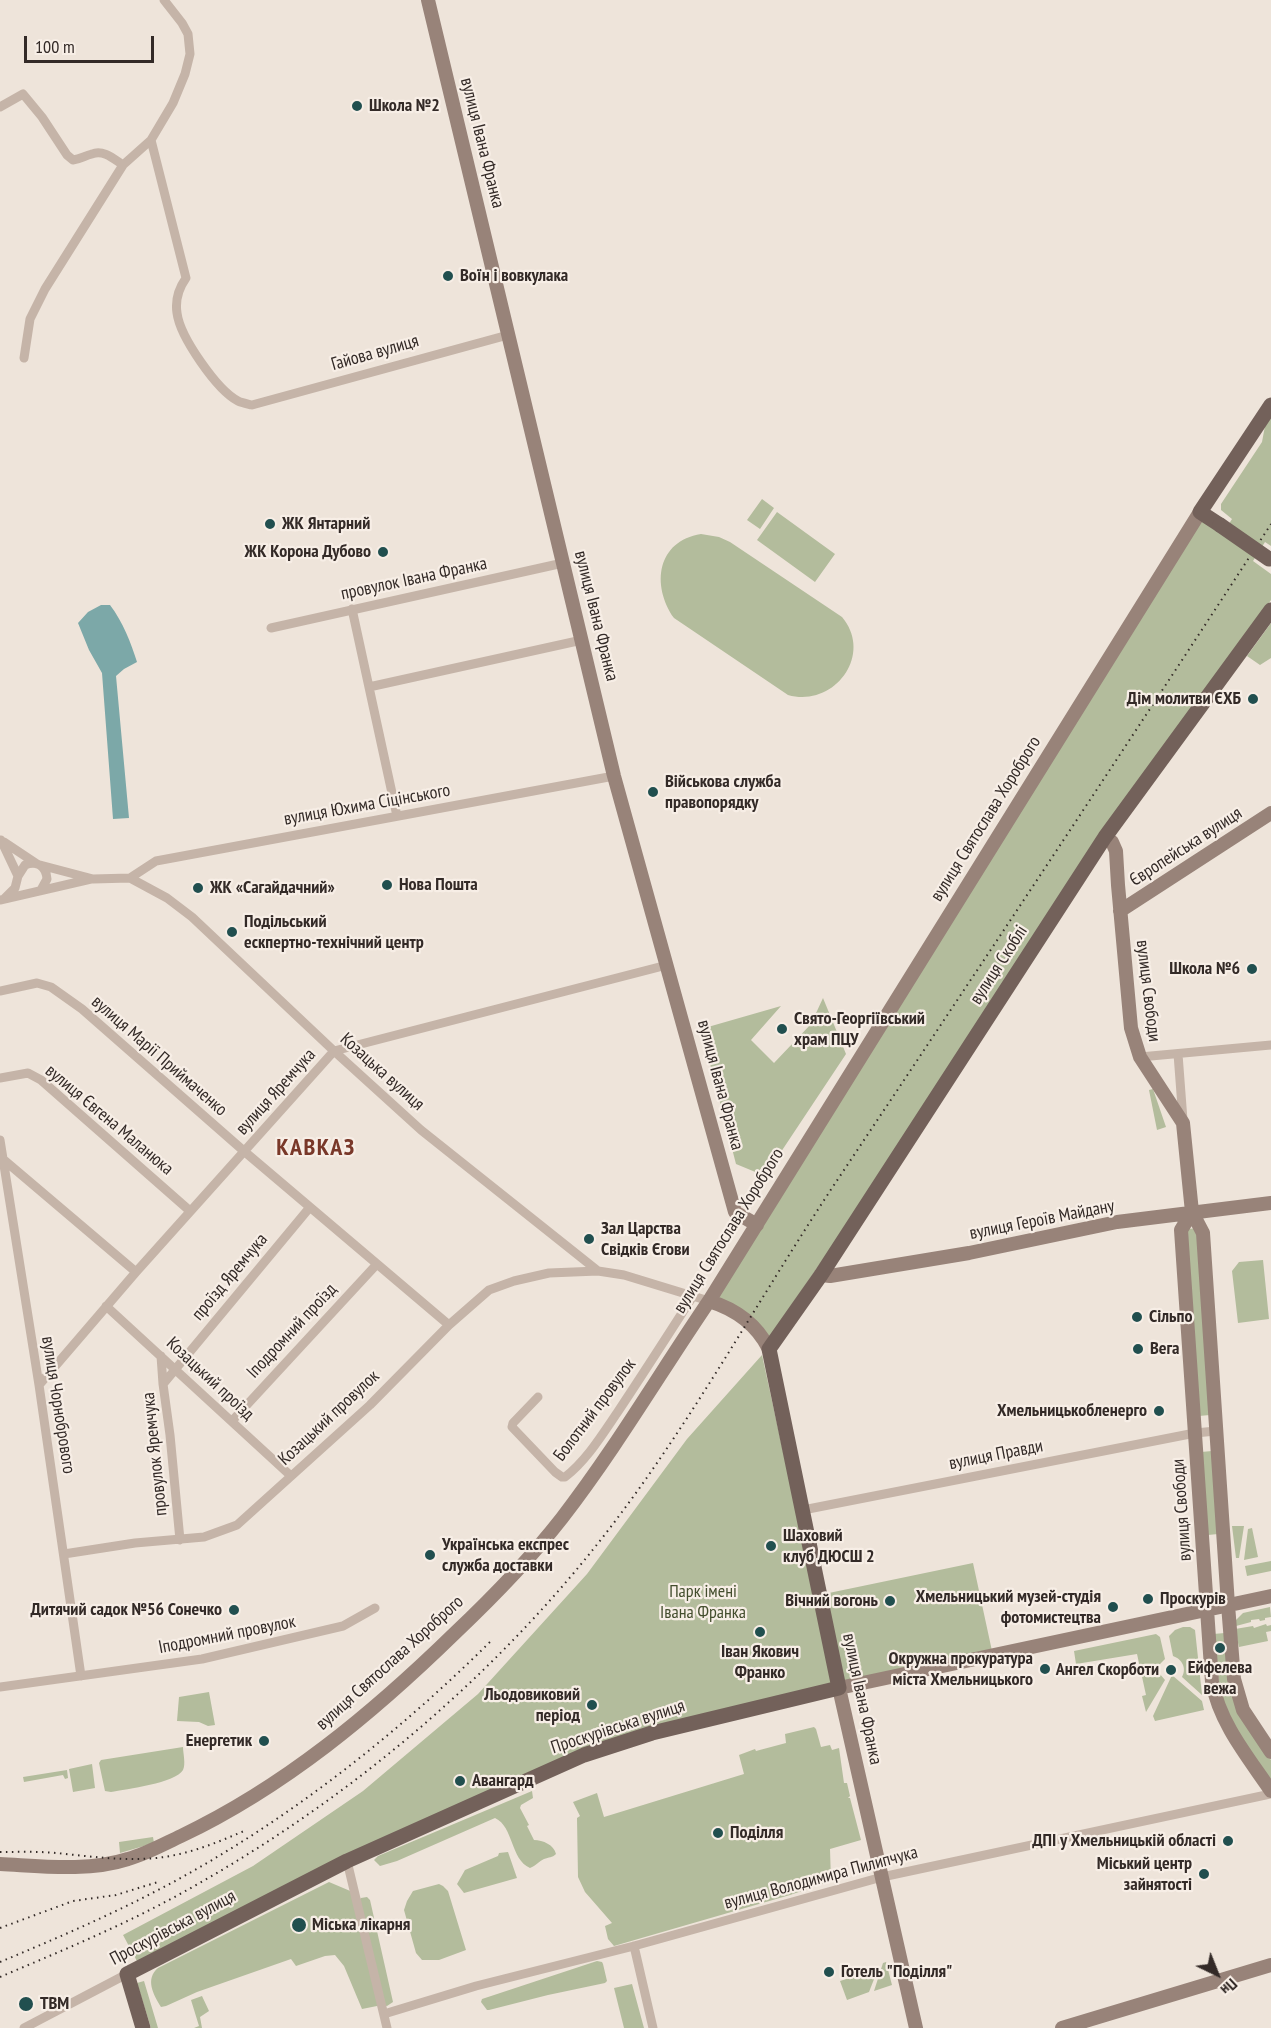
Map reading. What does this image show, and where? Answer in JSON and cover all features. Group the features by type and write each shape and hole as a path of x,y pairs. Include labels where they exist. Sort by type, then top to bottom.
{"main road":[{"name":"вулиця Івана Франка","path":"428,0 614,776 735,1212 757,1225"},
{"name":"вулиця Святослава Хороброго","path":"0,1864 97,1865 128,1860 236,1808 288,1775 372,1710 473,1617 555,1528 638,1412 710,1301 1200,512 1271,405"},
{"path":"1200,512 1270,560"},
{"name":"вулиця Скоблі","path":"769,1349 821,1275 1106,837 1271,610"},
{"name":"Європейська вулиця","path":"1120,910 1271,813"},
{"name":"вулиця Свободи","path":"1106,837 1112,842 1116,851 1131,1028 1140,1057 1184,1123 1192,1212 1203,1233 1227,1605 1234,1679 1247,1716 1271,1752"},
{"name":"вулиця Героїв Майдану","path":"821,1275 830,1276 969,1253 1117,1222 1271,1203"},
{"name":"вулиця Свободи","path":"1192,1212 1181,1230 1212,1682 1219,1711 1228,1728 1271,1793"},
{"name":"вулиця Івана Франка","path":"710,1301 750,1323 769,1349 839,1688 916,2028"},
{"name":"Проскурівська вулиця","path":"127,1974 347,1861 584,1755 652,1733 839,1688 1271,1596"},
{"path":"1062,2028 1271,1965"},
{"path":"127,1974 143,2028"}],"street":[{"path":"24,358 30,319 45,289 123,165 151,140 173,103 185,74 190,54 188,34 164,0"},
{"path":"0,107 23,94 73,160 98,152 104,153 123,165"},
{"name":"Гайова вулиця","path":"151,140 186,278 179,288 177,301 177,313 182,331 200,360 237,400 252,405 508,334"},
{"name":"провулок Івана Франка","path":"271,628 563,563"},
{"path":"352,609 397,816"},
{"path":"369,687 582,640"},
{"name":"вулиця Юхима Сіцінського","path":"130,878 156,861 614,776"},
{"path":"0,839 25,890 37,891"},
{"name":"Козацька вулиця","path":"0,839 38,864 93,879 130,878 167,898 192,917 334,1051 422,1130 598,1271 624,1275 710,1301"},
{"path":"2,900 15,888 25,865 38,864 46,871 47,879 37,891"},
{"path":"2,900 93,879"},
{"name":"вулиця Яремчука","path":"39,1385 136,1272 334,1051 667,965"},
{"name":"вулиця Марії Приймаченко","path":"0,991 37,984 51,987 82,1009 244,1152 449,1325"},
{"path":"1140,1057 1271,1045"},
{"path":"1178,1054 1184,1123"},
{"name":"вулиця Євгена Маланюка","path":"0,1078 28,1073 41,1080 190,1211"},
{"name":"вулиця Чорнобрового","path":"0,1140 39,1385 81,1676"},
{"path":"4,1160 136,1272"},
{"name":"проїзд Яремчука","path":"175,1369 310,1207"},
{"name":"Іподромний проїзд","path":"232,1421 377,1264"},
{"name":"Козацький провулок","path":"64,1554 135,1543 204,1537 237,1525 370,1405 449,1325 489,1290 513,1281 549,1273 598,1271"},
{"name":"Болотний провулок","path":"538,1397 513,1423 512,1427 562,1478 579,1463 601,1436 693,1296"},
{"name":"Козацький проїзд","path":"106,1306 291,1476"},
{"path":"161,1356 163,1384"},
{"name":"провулок Яремчука","path":"175,1369 163,1384 180,1539"},
{"name":"вулиця Правди","path":"803,1510 1195,1432 1216,1431"},
{"name":"Іподромний провулок","path":"0,1687 202,1659 343,1626 375,1608"},
{"name":"вулиця Володимира Пилипчука","path":"384,2014 476,1986 634,1946 882,1877 1271,1793"},
{"path":"347,1861 387,2028"},
{"path":"634,1946 653,2028"},
{"name":"Проскурівська вулиця","path":"24,2028 127,1974"}],"green space":[{"path":"1271,417 1271,546 1265,542 1253,561 1271,574 1271,600 1106,831 855,1213 766,1342 715,1299 1201,517 1224,532 1232,519 1221,510 1221,504 1262,442 1265,426"},
{"path":"762,499 774,508 760,529 747,520"},
{"path":"777,512 835,554 815,582 757,540"},
{"path":"701,534 719,537 730,542 842,617 851,632 854,647 851,662 844,675 834,686 820,694 805,697 788,695 674,618 662,592 662,566 675,545 686,538"},
{"path":"1271,623 1271,658 1260,665 1247,656"},
{"path":"823,998 846,1054 765,1176 736,1164 701,1029 781,1006 751,1040 774,1063 811,1024"},
{"path":"1153,1089 1166,1127 1157,1130 1149,1090"},
{"path":"1199,1228 1210,1415 1199,1416 1187,1229"},
{"path":"1263,1260 1269,1319 1238,1323 1232,1271 1239,1262"},
{"name":"Парк імені Івана Франка","path":"762,1355 834,1685 651,1729 138,1963 123,1935 253,1866 363,1791 478,1694 587,1574 687,1439"},
{"path":"1212,1451 1218,1534 1208,1535 1201,1452"},
{"path":"1232,1526 1244,1526 1239,1558 1236,1558"},
{"path":"1252,1528 1258,1557 1244,1560 1248,1529"},
{"path":"1271,1561 1271,1571 1247,1576 1245,1566"},
{"path":"973,1563 992,1651 842,1683 824,1594"},
{"path":"1270,1607 1271,1617 1260,1621 1259,1619 1251,1620 1251,1622 1236,1626 1235,1621 1243,1613"},
{"path":"1266,1624 1271,1625 1271,1631 1266,1632 1268,1641 1239,1647 1235,1629 1253,1626 1254,1628"},
{"path":"1183,1627 1195,1630 1202,1695 1182,1677 1183,1664 1173,1656 1169,1636 1175,1630"},
{"path":"1225,1633 1243,1719 1271,1760 1271,1783 1232,1726 1221,1700 1213,1634"},
{"path":"1156,1634 1160,1637 1165,1659 1160,1664 1159,1673 1165,1680 1146,1712 1142,1696 1146,1695 1137,1654 1076,1664 1074,1651"},
{"path":"1172,1675 1202,1701 1204,1710 1155,1721 1153,1716"},
{"path":"209,1692 215,1725 177,1721 179,1697"},
{"name":"Поділля","path":"814,1727 821,1747 830,1745 832,1750 839,1748 844,1783 847,1783 850,1796 848,1798 850,1798 861,1840 830,1849 831,1881 614,1946 608,1939 605,1926 612,1923 585,1892 578,1877 577,1818 580,1816 573,1802 597,1793 604,1817 744,1774 739,1755 755,1749 756,1751 786,1743 785,1734"},
{"path":"183,1747 184,1768 179,1775 150,1785 105,1791 99,1763 101,1760"},
{"path":"92,1764 95,1788 73,1792 69,1769"},
{"path":"67,1770 68,1778 65,1779 63,1775 24,1782 23,1777"},
{"path":"532,1791 533,1798 520,1808 534,1840 548,1844 556,1854 530,1868 519,1858 506,1828 495,1818 397,1861 380,1866 374,1860 378,1856"},
{"path":"153,1837 154,1843 120,1853 119,1842"},
{"path":"508,1852 517,1878 464,1893 457,1884 465,1870 498,1856 499,1853"},
{"path":"329,1882 355,1893 357,1902 367,1897 370,1900 393,2002 387,2006 362,2009 344,1966 335,1955 296,1966 291,1959 161,2007 153,1992 151,1982 158,1968"},
{"path":"439,1884 448,1891 466,1950 439,1960 422,1960 416,1953 404,1910 413,1891"},
{"path":"597,1961 603,1964 607,1981 605,1983 489,2010 481,2002 482,1999"},
{"path":"886,1962 892,1985 874,1991 883,1963"},
{"path":"878,1969 869,1992 847,2000 840,1981"},
{"path":"144,1981 158,2028 151,2028 137,1983"},
{"path":"632,1984 644,2028 624,2028 614,1988"},
{"path":"202,1996 209,2011 200,2017 202,2028 194,2028 199,2026 191,2000"}],"water":[{"path":"101,605 110,605 115,612 137,662 116,676 129,818 113,819 102,673 78,623 88,612"}],"railway":[{"path":"0,1977 158,1906 243,1857 304,1818 363,1774 474,1679 574,1573 619,1516 677,1433 812,1218 1271,524"},
{"path":"0,1962 90,1923 177,1880 261,1829 342,1772 380,1741 455,1676 490,1642"},
{"path":"0,1852 49,1852 122,1859 156,1858 190,1851 244,1831"},
{"path":"0,1928 73,1901 116,1895 158,1882"}],"place":[{"name":"Школа №2","path":"357,106"},
{"name":"Воїн і вовкулака","path":"448,276"},
{"name":"ЖК Янтарний","path":"270,524"},
{"name":"ЖК Корона Дубово","path":"383,552"},
{"name":"Дім молитви ЄХБ","path":"1253,699"},
{"name":"Військова служба правопорядку","path":"653,792"},
{"name":"Нова Пошта","path":"387,885"},
{"name":"ЖК «Сагайдачний»","path":"198,888"},
{"name":"Подільський ескпертно-технічний центр","path":"232,932"},
{"name":"Школа №6","path":"1252,969"},
{"name":"Свято-Георгіївський храм ПЦУ","path":"782,1029"},
{"name":"Зал Царства Свідків Єгови","path":"589,1239"},
{"name":"Сільпо","path":"1137,1317"},
{"name":"Вега","path":"1138,1349"},
{"name":"Хмельницькобленерго","path":"1159,1411"},
{"name":"Шаховий клуб ДЮСШ 2","path":"771,1546"},
{"name":"Українська експрес служба доставки","path":"430,1555"},
{"name":"Проскурів","path":"1148,1599"},
{"name":"Вічний вогонь","path":"890,1601"},
{"name":"Хмельницький музей-студія фотомистецтва","path":"1113,1607"},
{"name":"Дитячий садок №56 Сонечко","path":"234,1610"},
{"name":"Іван Якович Франко","path":"760,1632"},
{"name":"Ейфелева вежа","path":"1220,1648"},
{"name":"Окружна прокуратура міста Хмельницького","path":"1045,1669"},
{"name":"Ангел Скорботи","path":"1171,1670"},
{"name":"Льодовиковий період","path":"592,1705"},
{"name":"Енергетик","path":"264,1741"},
{"name":"Авангард","path":"460,1781"},
{"name":"Поділля","path":"718,1833"},
{"name":"ДПІ у Хмельницькій області","path":"1228,1841"},
{"name":"Міський центр зайнятості","path":"1204,1874"},
{"name":"Міська лікарня","path":"299,1925"},
{"name":"Готель \"Поділля\"","path":"829,1972"},
{"name":"ТВМ","path":"26,2004"}],"district":[{"name":"КАВКАЗ","path":"316,1148"}]}
